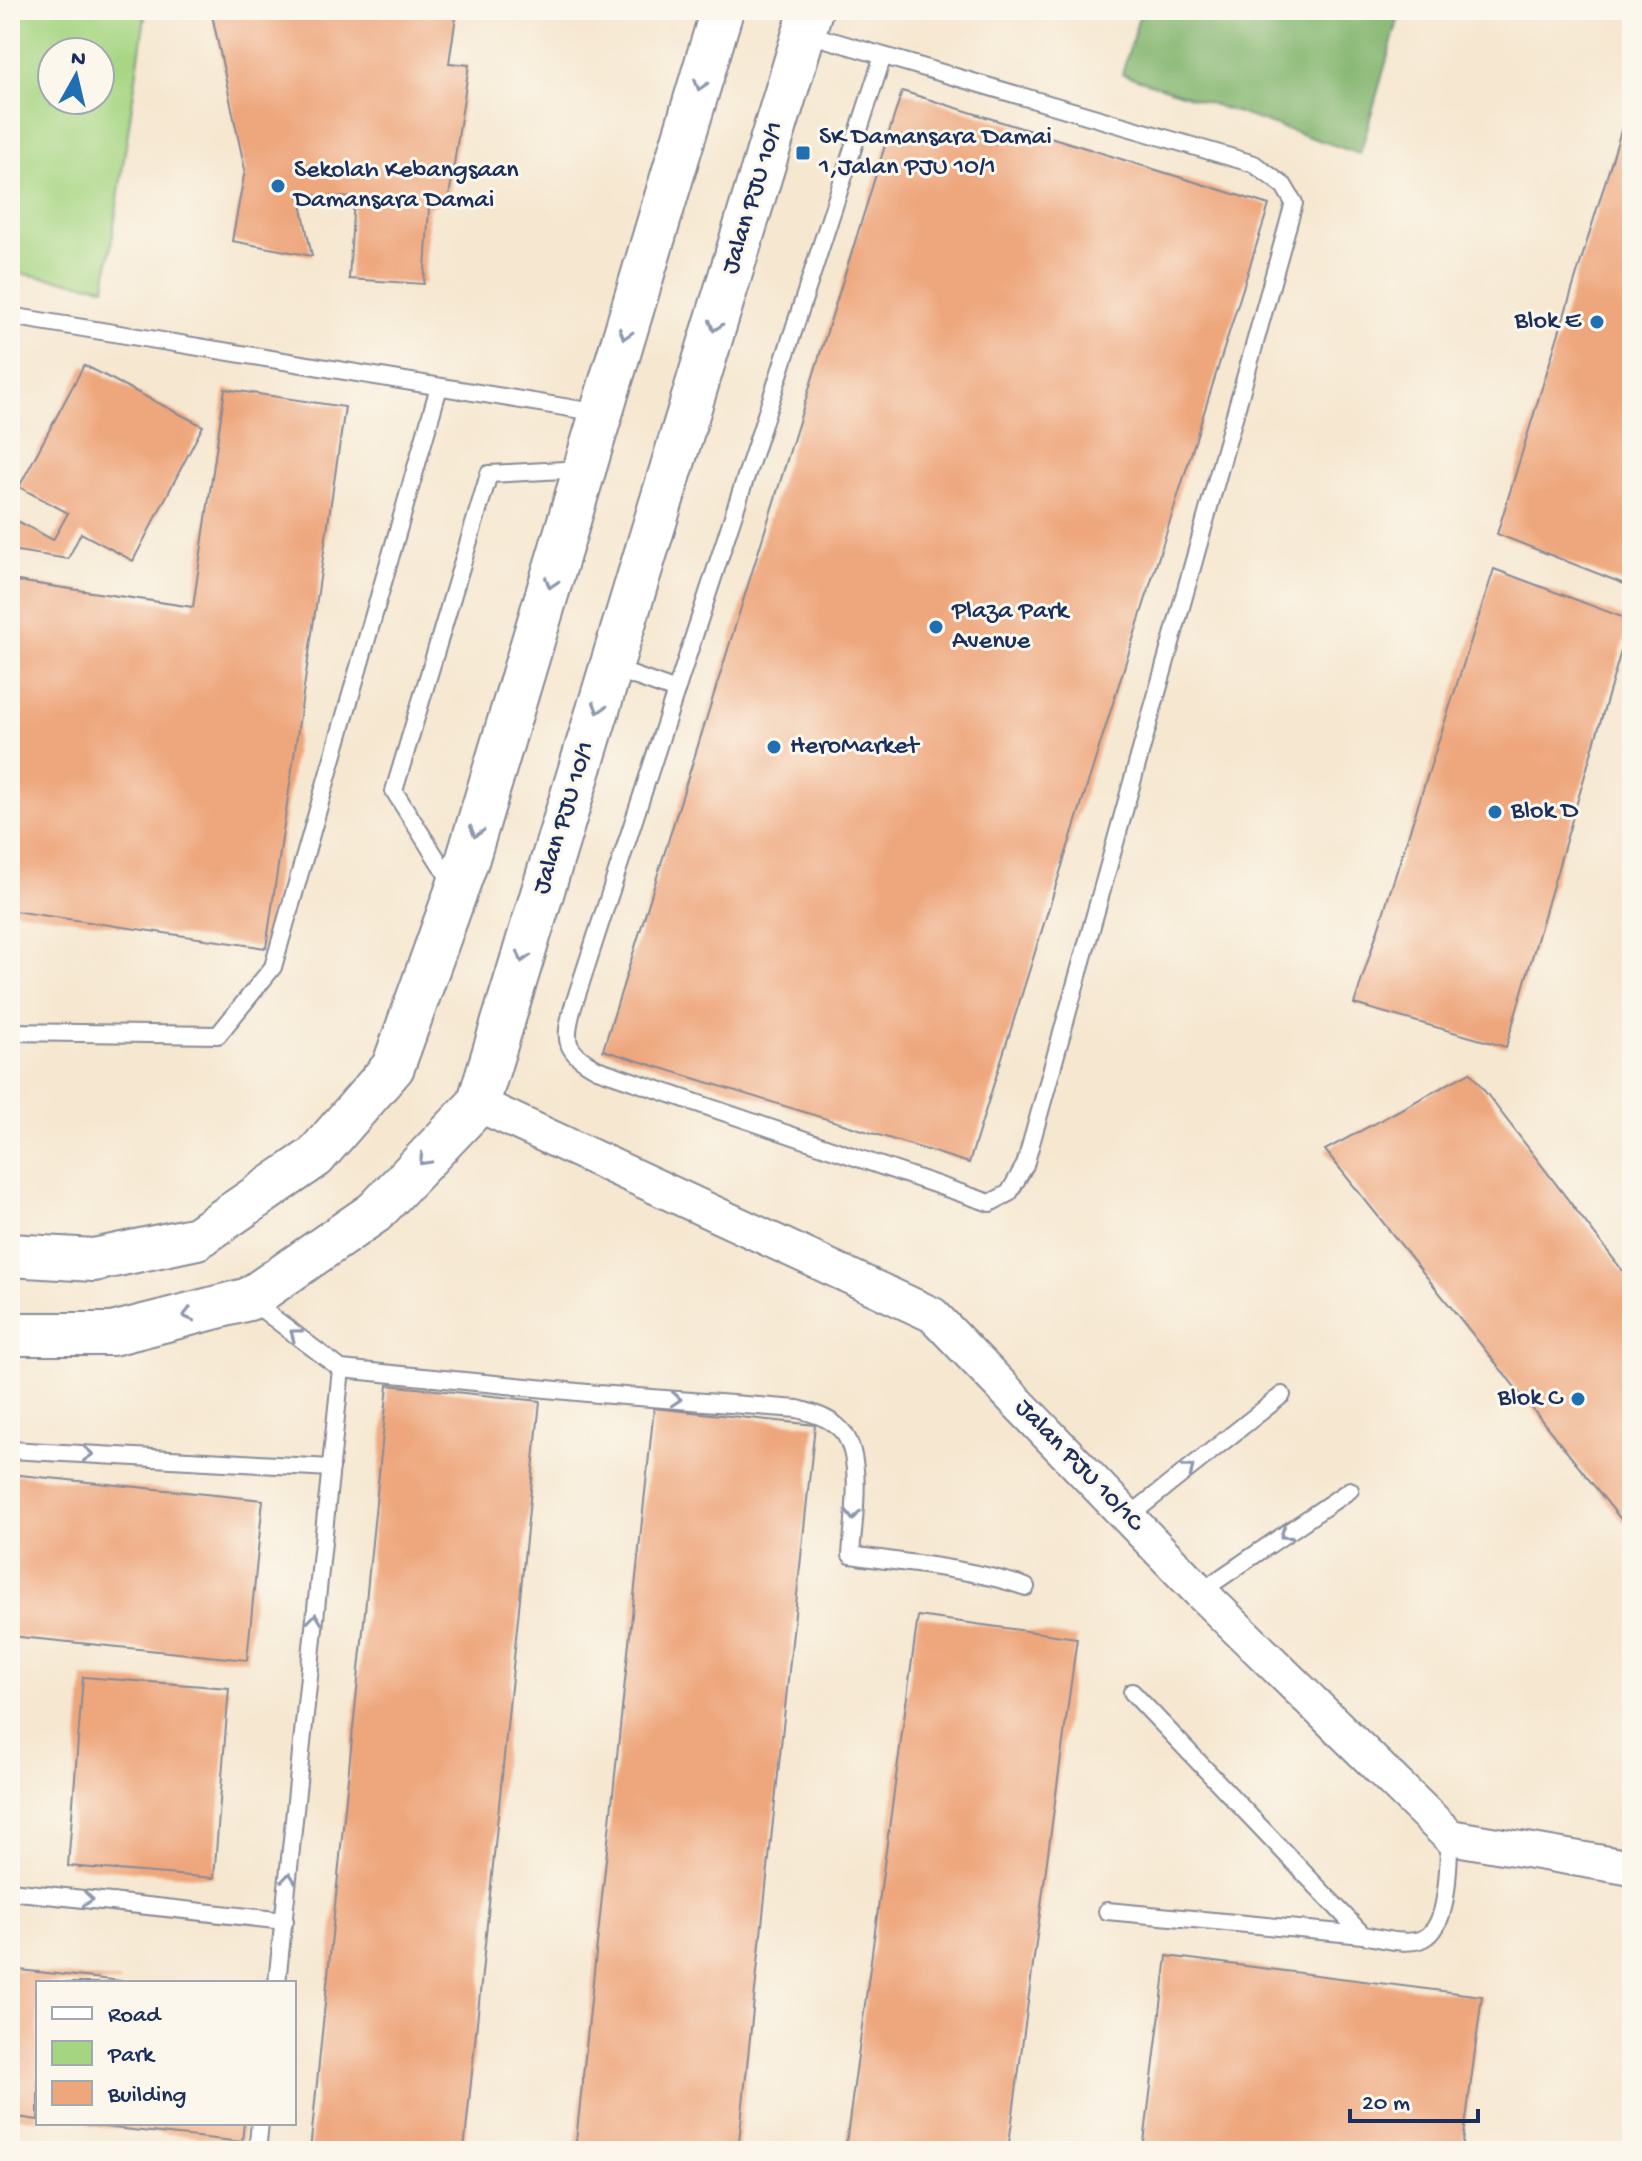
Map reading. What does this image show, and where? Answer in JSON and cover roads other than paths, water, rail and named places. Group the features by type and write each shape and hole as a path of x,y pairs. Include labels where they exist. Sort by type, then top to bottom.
{"street":[{"path":"10,1255 94,1260 197,1238 315,1157 393,1067 456,891 722,10"},
{"name":"Jalan PJU 10/1","path":"10,1334 112,1334 249,1299 375,1212 478,1104 807,22"},
{"name":"Jalan PJU 10/1C","path":"478,1104 933,1315 1200,1592 1450,1837"},
{"path":"1450,1837 1632,1868"}],"lane":[{"path":"807,22 883,56 1254,164 1284,186 1294,203 1025,1165 1009,1193 990,1203 597,1069 575,1057 567,1042 568,1026 883,56"},
{"path":"10,316 601,414"},
{"path":"10,1032 218,1035 273,967 439,387"},
{"path":"456,891 394,791 489,474 585,469"},
{"path":"611,668 676,691"},
{"path":"249,1299 341,1369 598,1394 798,1409 821,1416 840,1427 851,1443 855,1461 851,1555 1000,1578 1026,1587"},
{"path":"277,1981 341,1369"},
{"path":"1128,1517 1282,1395"},
{"path":"10,1450 331,1468"},
{"path":"1200,1592 1350,1490"},
{"path":"1132,1692 1363,1935"},
{"path":"1107,1911 1418,1941 1438,1926 1442,1913 1450,1837"},
{"path":"10,1891 285,1921"},
{"path":"257,2151 260,2125"}],"place":[{"name":"SK Damansara Damai 1,Jalan PJU 10/1","path":"803,153"},
{"name":"Sekolah Kebangsaan Damansara Damai","path":"278,186"},
{"name":"Blok E","path":"1597,322"},
{"name":"Plaza Park Avenue","path":"936,627"},
{"name":"HeroMarket","path":"774,747"},
{"name":"Blok D","path":"1495,812"},
{"name":"Blok C","path":"1578,1399"}]}
